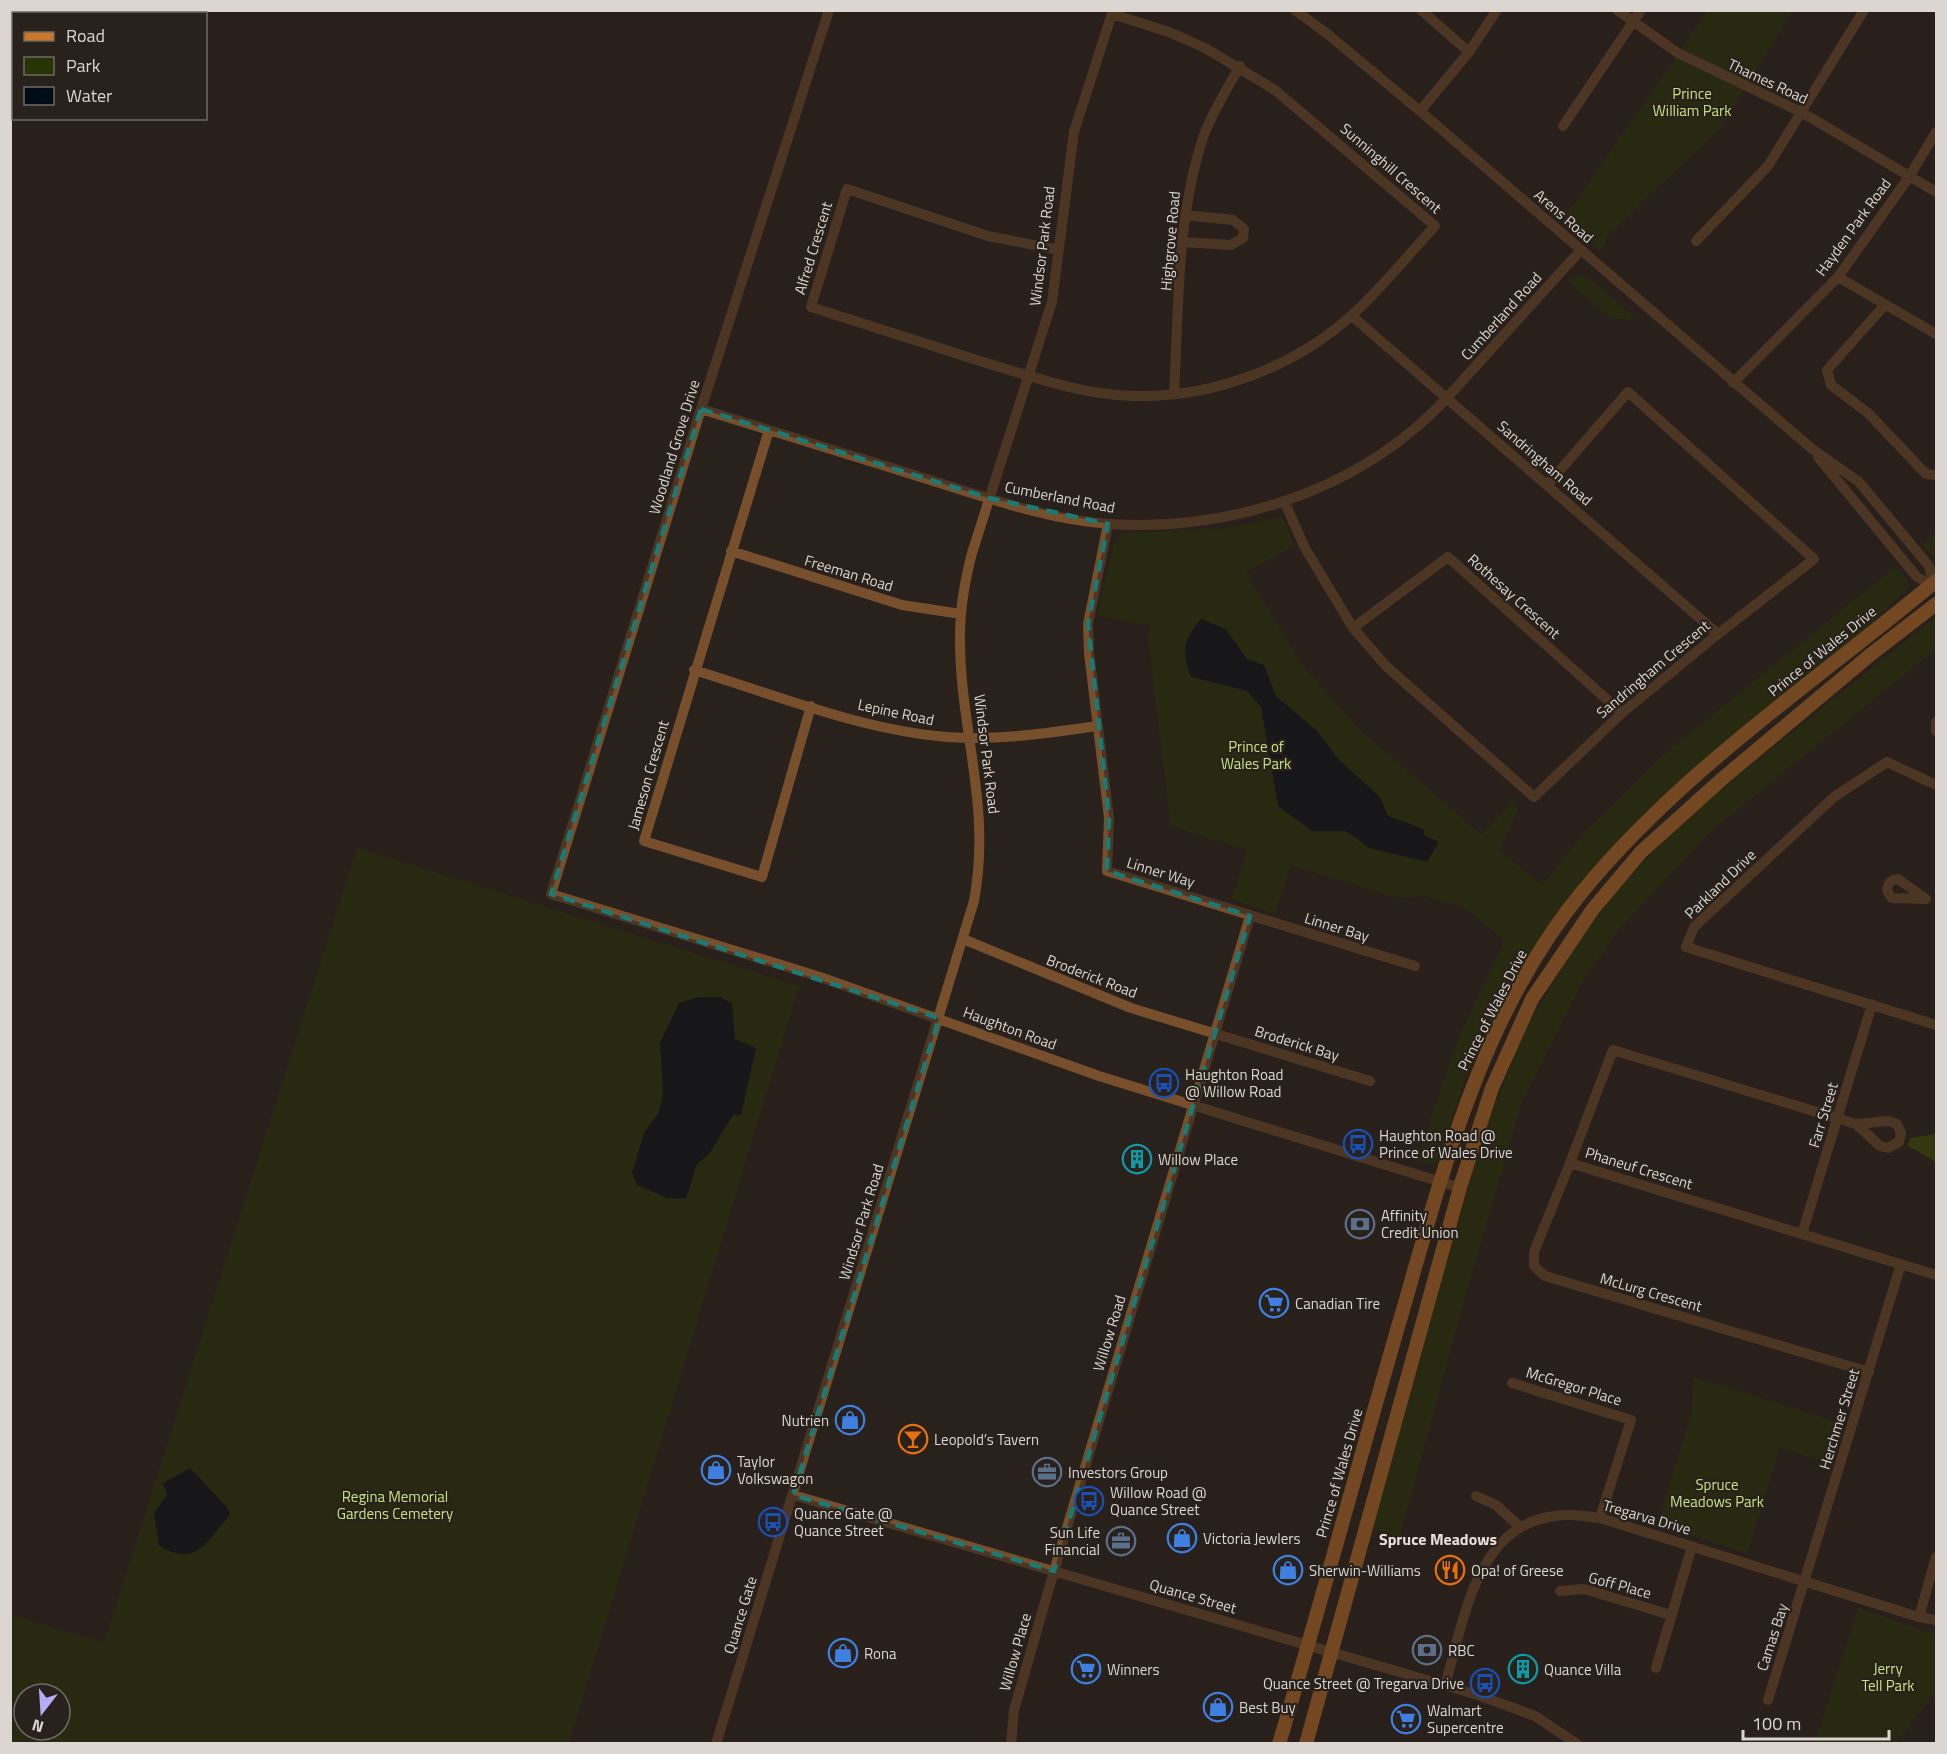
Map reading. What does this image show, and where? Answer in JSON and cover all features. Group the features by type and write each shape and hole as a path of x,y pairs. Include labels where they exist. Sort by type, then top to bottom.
{"main road":[{"name":"Prince of Wales Drive","path":"1279,1743 1440,1182 1483,1058 1535,961 1580,894 1628,838 1691,780 1935,584"},
{"name":"Prince of Wales Drive","path":"1306,1743 1460,1188 1492,1088 1532,999 1593,909 1641,852 1722,779 1870,655 1936,604"}],"street":[{"name":"Woodland Grove Drive","path":"551,894 701,409 829,10"},
{"name":"Arens Road","path":"1295,10 1420,111 1733,383 1811,448 1859,482 1929,566 1935,584"},
{"path":"1421,10 1469,52"},
{"path":"1420,111 1469,52 1497,10"},
{"name":"Thames Road","path":"1617,10 1678,53 1803,113 1936,192"},
{"path":"1563,126 1641,10"},
{"path":"1696,241 1768,166 1803,113 1864,10"},
{"name":"Sunninghill Crescent","path":"1030,376 1101,392 1135,396 1212,387 1285,361 1352,316 1436,225 1275,90 1240,66 1169,32 1112,12"},
{"name":"Windsor Park Road","path":"793,1495 963,939 978,882 981,841 979,801 961,666 961,614 968,569 1052,302 1068,161 1074,132 1112,12"},
{"name":"Highgrove Road","path":"1174,393 1185,215 1204,135 1216,106 1240,66"},
{"name":"Hayden Park Road","path":"1733,383 1838,277 1909,177 1936,132"},
{"name":"Alfred Crescent","path":"1030,376 811,308 847,189 988,236 1059,250"},
{"path":"1183,242 1231,245 1243,238 1244,229 1233,220 1185,215"},
{"name":"Cumberland Road","path":"701,409 989,498 1108,524 1197,521 1249,512 1284,501 1333,480 1385,451 1413,430 1447,398 1580,251"},
{"path":"1838,277 1884,306 1936,334"},
{"path":"1884,306 1827,370 1827,379 1831,385 1868,413 1926,474 1936,475"},
{"name":"Sandringham Road","path":"1352,316 1718,634"},
{"name":"Sandringham Crescent","path":"1284,501 1305,548 1353,628 1386,666 1534,797 1622,713 1814,559 1628,392 1548,484"},
{"name":"Jameson Crescent","path":"769,430 694,670 644,841 762,877 811,706"},
{"name":"Arens Road","path":"1811,448 1917,577 1935,584"},
{"name":"Linner Way","path":"1108,524 1088,624 1089,653 1109,818 1107,871 1250,916"},
{"name":"Freeman Road","path":"731,552 902,605 961,614"},
{"name":"Rothesay Crescent","path":"1353,628 1448,557 1622,713"},
{"name":"Lepine Road","path":"694,670 903,731 970,738 1027,736 1098,726"},
{"path":"1936,722 1936,731"},
{"name":"Parkland Drive","path":"1935,781 1887,762 1834,797 1694,927 1686,947 1936,1025"},
{"name":"Haughton Road","path":"551,894 820,977 1099,1076 1460,1188"},
{"path":"1192,1104 1250,916"},
{"name":"Linner Bay","path":"1250,916 1415,966"},
{"name":"Broderick Road","path":"963,939 1098,996 1214,1034"},
{"name":"Farr Street","path":"1802,1233 1872,1004"},
{"name":"Broderick Bay","path":"1214,1034 1370,1081"},
{"name":"Phaneuf Crescent","path":"1838,1119 1612,1050 1570,1163 1936,1275"},
{"name":"Willow Road","path":"1054,1570 1192,1104"},
{"path":"1838,1119 1856,1124"},
{"name":"McLurg Crescent","path":"1570,1163 1533,1252 1534,1266 1545,1276 1869,1372"},
{"name":"Herchmer Street","path":"1805,1582 1901,1264"},
{"name":"McGregor Place","path":"1512,1383 1631,1420 1600,1518"},
{"name":"Quance Street","path":"793,1495 1445,1685 1535,1716 1577,1743"},
{"name":"Quance Gate","path":"716,1743 793,1495"},
{"path":"1476,1496 1496,1505 1520,1527"},
{"name":"Tregarva Drive","path":"1445,1685 1468,1604 1485,1564 1520,1527 1547,1517 1572,1515 1600,1518 1919,1617 1936,1620"},
{"path":"1656,1668 1692,1545"},
{"path":"1919,1617 1936,1557"},
{"name":"Willow Place","path":"1011,1743 1014,1710 1054,1570"},
{"name":"Camas Bay","path":"1768,1700 1805,1582"},
{"name":"Goff Place","path":"1560,1591 1584,1589 1671,1615"}],"highlighted area":[{"path":"701,409 989,498 1108,524 1088,624 1109,818 1107,871 1250,916 1054,1571 793,1495 939,1018 551,894"}],"green space":[{"name":"Prince William Park","path":"1708,11 1792,11 1722,127 1608,235 1602,252 1560,212 1573,206"},
{"path":"1578,275 1590,278 1636,319 1611,319 1566,280"},
{"name":"Prince of Wales Park","path":"1282,517 1294,546 1245,572 1305,669 1360,730 1482,835 1513,801 1518,810 1499,850 1542,885 1586,831 1662,756 1895,567 1906,578 1909,587 1863,631 1696,766 1642,816 1614,846 1522,969 1466,1076 1439,1159 1433,1164 1416,1162 1457,1042 1504,941 1466,908 1425,896 1398,898 1291,865 1275,914 1232,899 1247,850 1171,826 1148,639 1150,626 1097,615 1114,545 1123,533 1229,528"},
{"path":"1936,533 1936,556 1930,554 1923,545"},
{"path":"1936,617 1936,649 1711,831 1618,930 1584,979 1522,1102 1463,1304 1400,1536 1373,1529 1470,1180 1491,1115 1525,1031 1568,957 1622,884 1688,816"},
{"name":"Regina Memorial Gardens Cemetery","path":"357,848 799,986 569,1743 11,1743 10,1615 104,1643"},
{"path":"1936,1134 1936,1162 1908,1146 1910,1138"},
{"name":"Spruce Meadows Park","path":"1693,1377 1843,1424 1831,1463 1780,1448 1747,1553 1657,1525 1692,1412"},
{"name":"Jerry Tell Park","path":"1858,1608 1936,1635 1936,1692 1895,1743 1815,1743"}],"water":[{"path":"1201,619 1226,629 1247,659 1264,665 1276,696 1318,732 1339,760 1380,797 1388,816 1424,829 1424,835 1439,842 1427,862 1369,848 1346,831 1312,831 1278,806 1261,707 1247,691 1191,677 1185,653 1187,640"},
{"path":"698,997 720,997 732,1003 735,1039 756,1048 741,1115 733,1115 709,1154 697,1164 686,1199 667,1198 637,1185 632,1173 644,1133 659,1112 663,1094 660,1043 679,1003"},
{"path":"190,1468 227,1507 230,1514 209,1540 196,1551 184,1554 168,1551 159,1546 154,1513 167,1495 163,1483"}],"place":[{"name":"Haughton Road @ Willow Road","path":"1164,1083"},
{"name":"Haughton Road @ Prince of Wales Drive","path":"1358,1144"},
{"name":"Willow Place","path":"1137,1159"},
{"name":"Affinity Credit Union","path":"1360,1224"},
{"name":"Canadian Tire","path":"1274,1303"},
{"name":"Nutrien","path":"850,1420"},
{"name":"Leopold’s Tavern","path":"913,1439"},
{"name":"Taylor Volkswagon","path":"716,1470"},
{"name":"Investors Group","path":"1047,1472"},
{"name":"Willow Road @ Quance Street","path":"1089,1501"},
{"name":"Quance Gate @ Quance Street","path":"773,1522"},
{"name":"Victoria Jewlers","path":"1182,1538"},
{"name":"Sun Life Financial","path":"1121,1541"},
{"name":"Sherwin-Williams","path":"1288,1570"},
{"name":"Opa! of Greese","path":"1450,1570"},
{"name":"RBC","path":"1427,1650"},
{"name":"Rona","path":"843,1653"},
{"name":"Winners","path":"1086,1669"},
{"name":"Quance Villa","path":"1523,1669"},
{"name":"Quance Street @ Tregarva Drive","path":"1485,1683"},
{"name":"Best Buy","path":"1218,1707"},
{"name":"Walmart Supercentre","path":"1406,1719"}],"district":[{"name":"Spruce Meadows","path":"1438,1539"}]}
